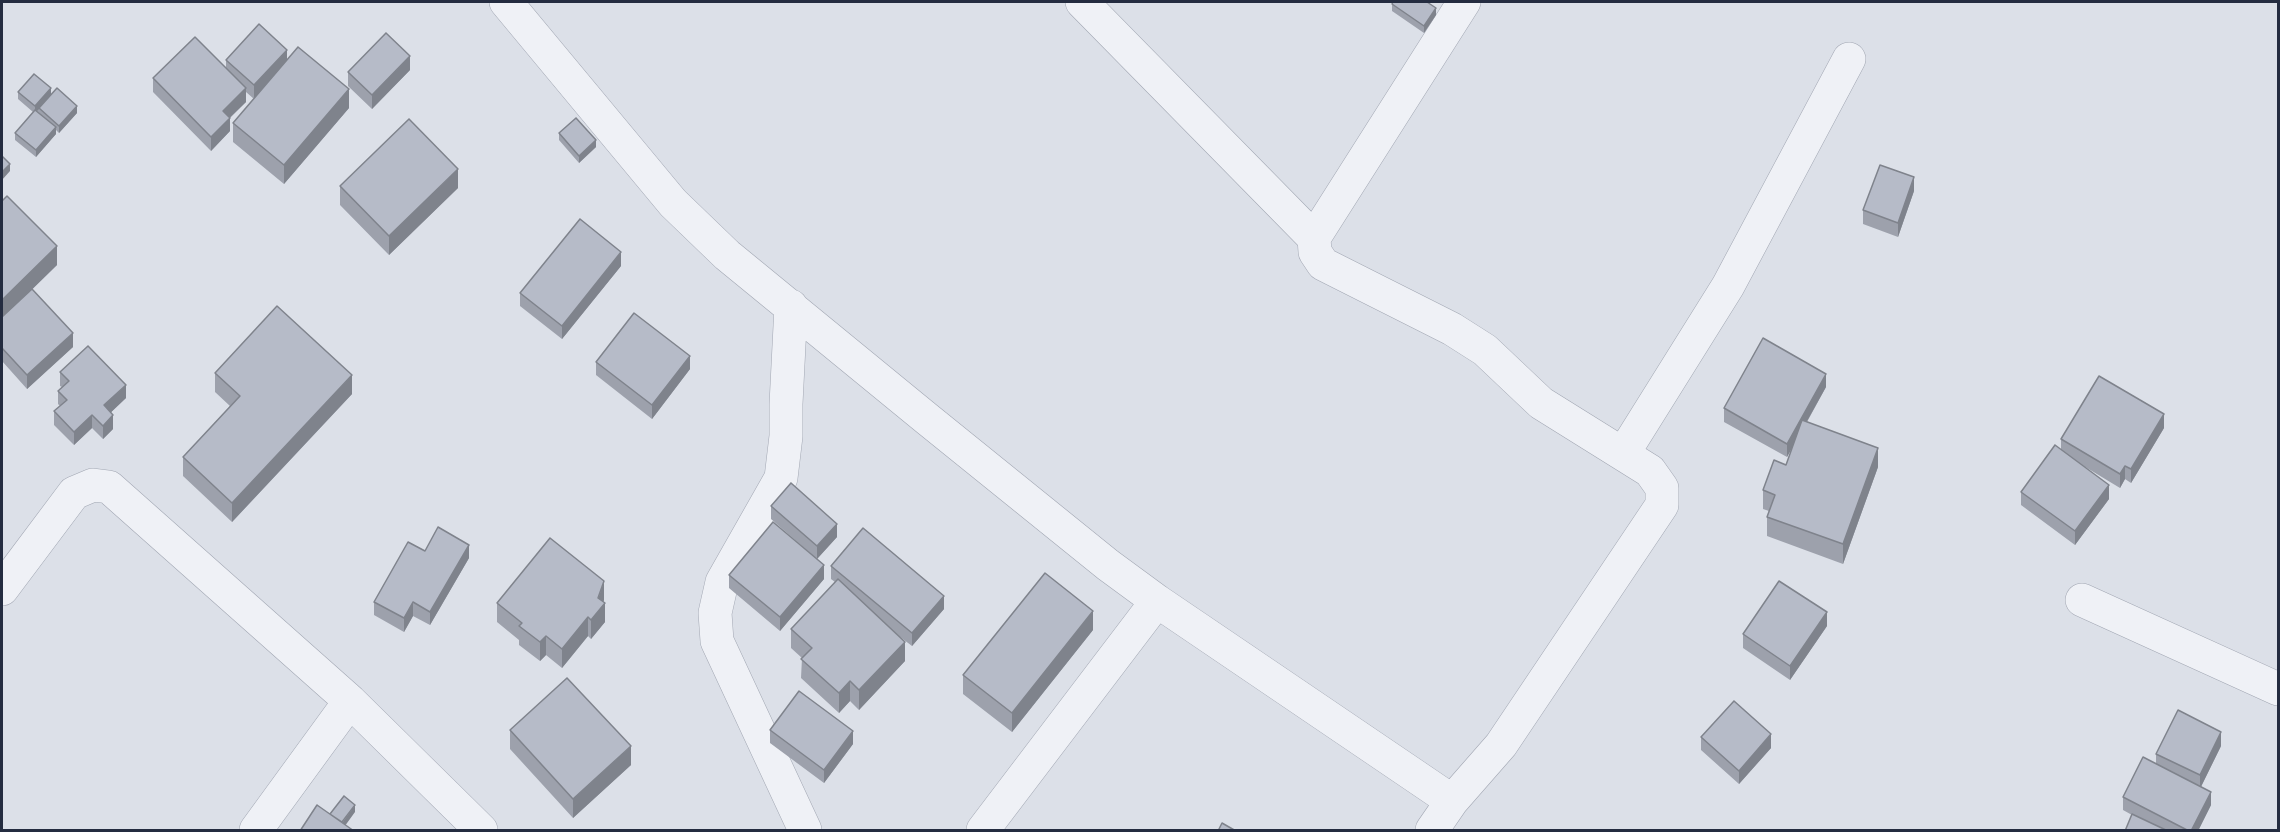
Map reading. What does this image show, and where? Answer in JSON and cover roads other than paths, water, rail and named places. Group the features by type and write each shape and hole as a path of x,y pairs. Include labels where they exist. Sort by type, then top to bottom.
{"street":[{"path":"506,2 673,203 727,255 981,462 1157,601 1452,801"},
{"path":"1082,2 1314,238 1316,252 1323,264 1452,328 1485,350 1518,384 1541,403 1650,471 1662,488 1662,505 1502,745 1452,801 1432,831"},
{"path":"1314,238 1464,2"},
{"path":"1623,454 1728,286 1849,59"},
{"path":"791,306 786,435 781,478 722,582 715,613 717,641 805,831"},
{"path":"2,589 74,493 93,485 109,487 350,700 481,831"},
{"path":"2082,600 2278,689"},
{"path":"983,831 1157,601"},
{"path":"256,831 350,700"}]}
